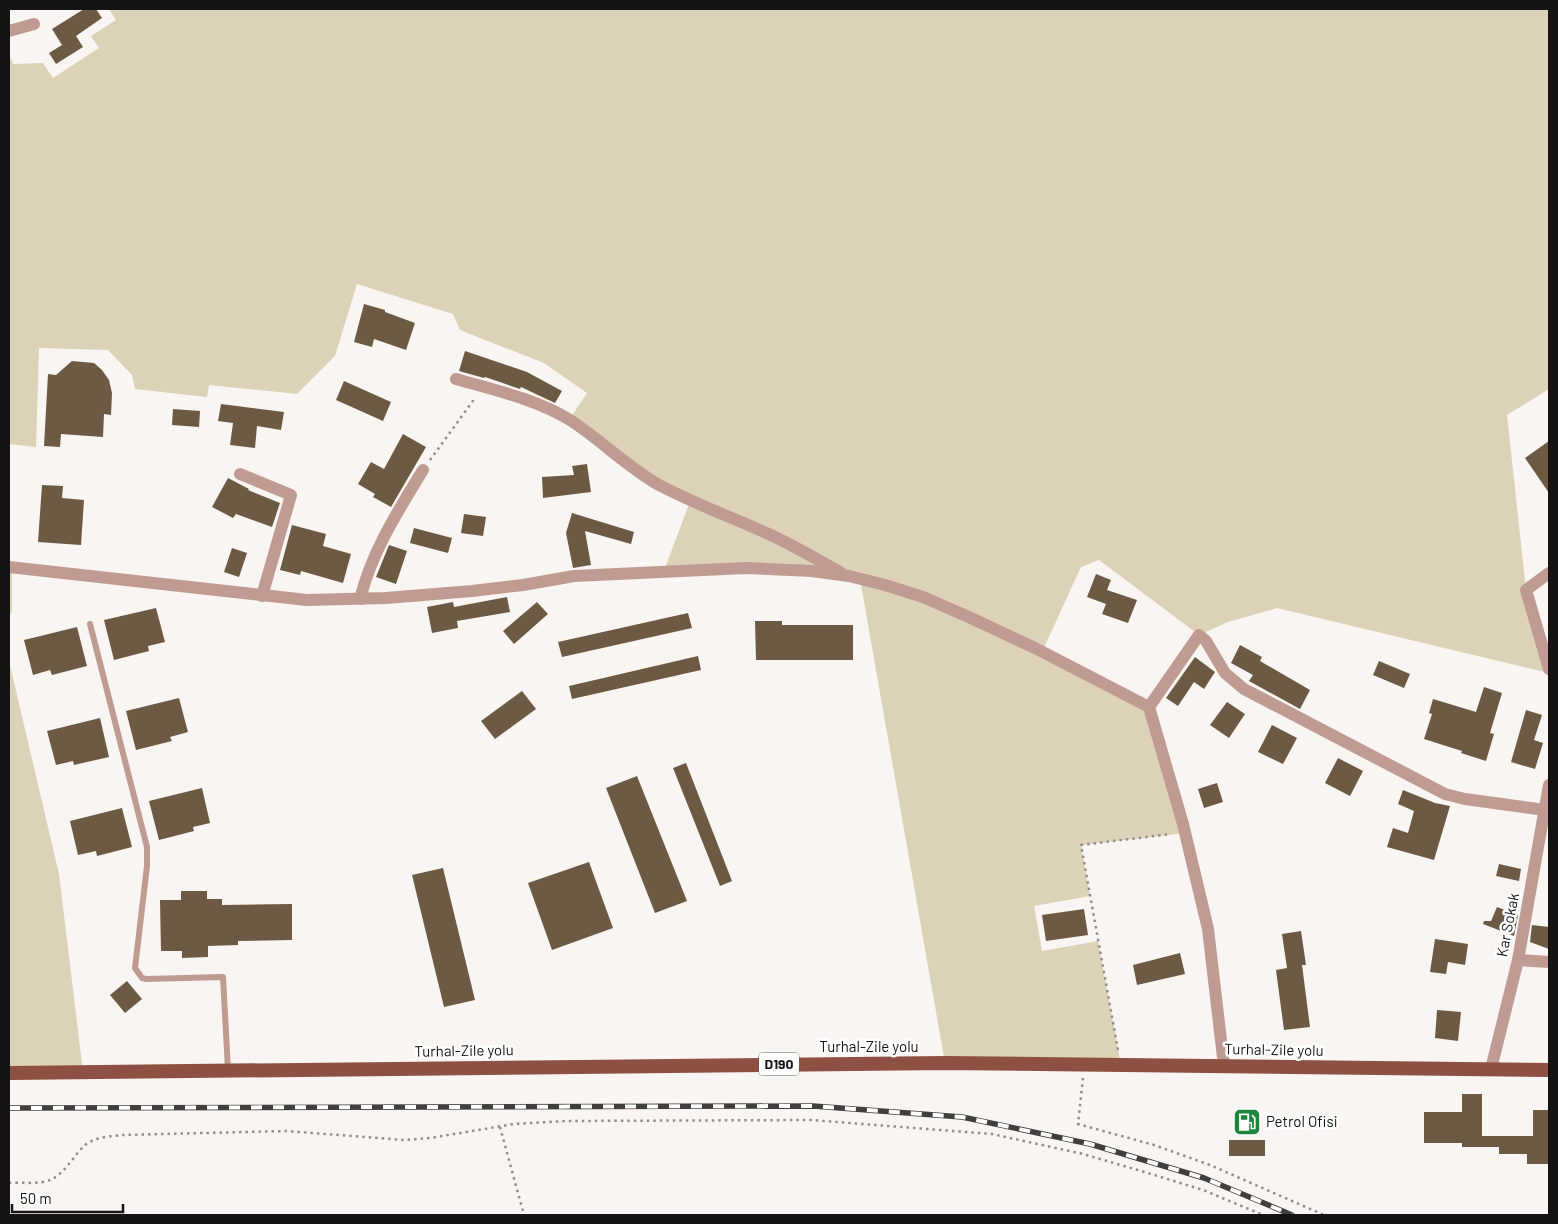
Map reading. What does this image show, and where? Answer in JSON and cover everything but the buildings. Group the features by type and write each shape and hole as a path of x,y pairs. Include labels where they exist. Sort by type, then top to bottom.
{"main road":[{"name":"Turhal-Zile yolu","path":"9,1073 824,1063 1085,1064 1549,1070"}],"street":[{"path":"9,32 34,24"},
{"path":"456,379 520,398 546,408 590,434 620,460 659,485 805,551 849,576"},
{"path":"360,599 372,558 384,534 423,470"},
{"path":"240,474 291,495 262,596"},
{"path":"9,566 307,600 360,599 472,591 574,576 762,568 812,571 849,576 916,595 971,618 1149,707 1185,833 1208,928 1224,1066"},
{"path":"1549,573 1526,590 1549,669"},
{"path":"1149,707 1199,635 1206,641 1225,673 1244,689 1445,794 1464,799 1548,798"},
{"name":"Kar Sokak","path":"1491,1069 1518,960 1548,798"},
{"path":"1518,960 1549,962"}],"lane":[{"path":"90,624 147,847 147,866 134,968 142,978 146,979 223,977 228,1070"}],"path":[{"path":"423,470 484,387"},
{"path":"1121,1065 1081,845 1185,833"},
{"path":"1085,1064 1078,1124 1154,1145 1210,1165 1324,1215"},
{"path":"9,1183 52,1179 87,1144 100,1138 123,1134 286,1131 403,1140 439,1137 514,1124 566,1121 811,1120 992,1134 1083,1154 1148,1173 1203,1190 1263,1215"},
{"path":"500,1127 524,1215"}],"shaded area":[{"path":"109,9 1549,9 1549,389 1507,415 1526,590 1549,673 1277,608 1228,622 1199,635 1099,560 1081,567 1042,652 1149,707 1185,833 1081,845 1090,896 1034,906 1042,951 1098,941 1121,1065 945,1063 860,579 812,571 663,573 691,499 569,420 587,393 544,363 460,330 453,314 357,284 335,356 297,394 209,385 207,397 135,389 132,375 108,350 39,348 36,447 9,444 9,54 13,64 43,63 53,78 99,48 91,36 116,20"},
{"path":"9,567 12,567 12,612 9,615"},
{"path":"9,661 59,874 83,1072 9,1073"}],"railway":[{"path":"9,1108 813,1106 962,1117 1090,1144 1204,1178 1292,1215"}],"place":[{"name":"Petrol Ofisi","path":"1247,1122"}]}
